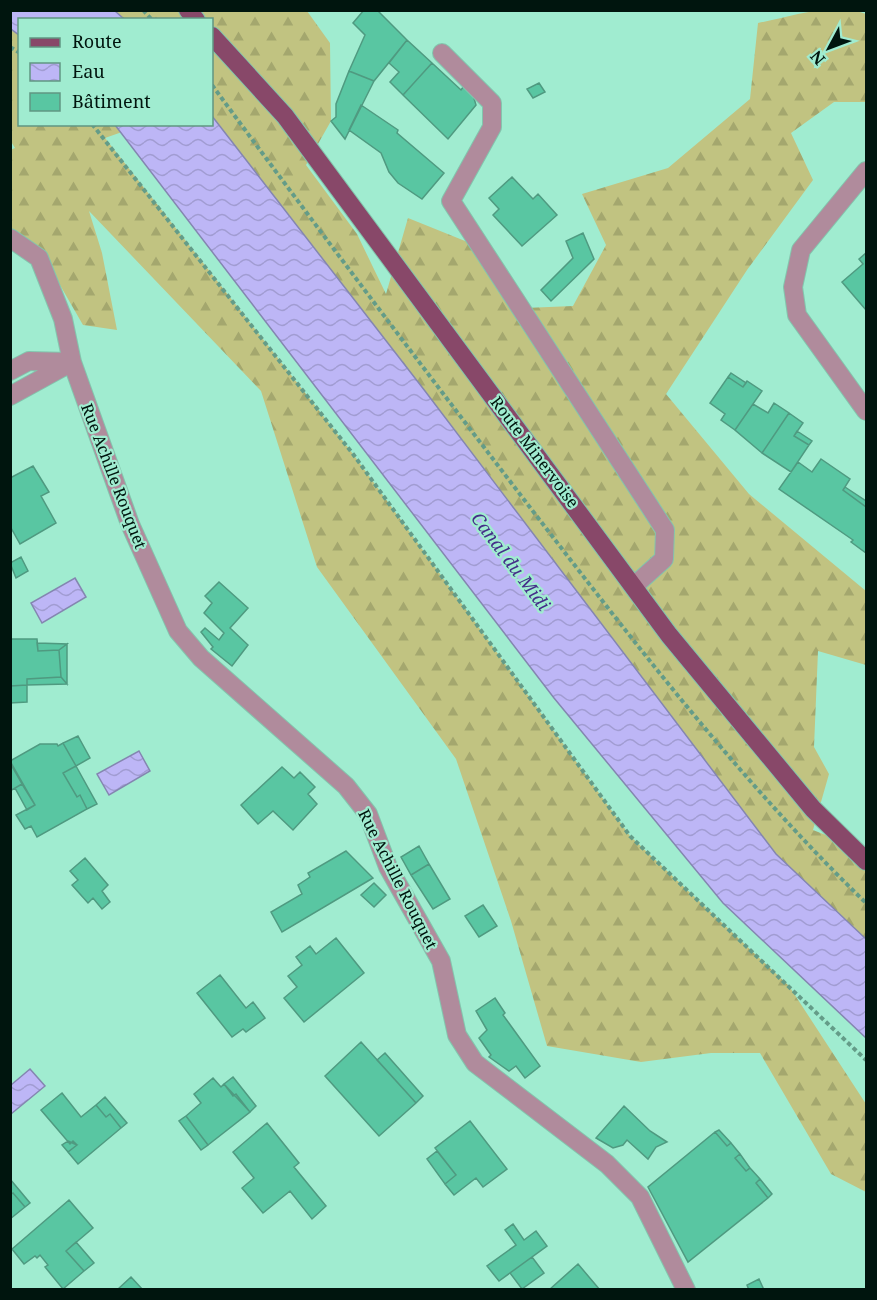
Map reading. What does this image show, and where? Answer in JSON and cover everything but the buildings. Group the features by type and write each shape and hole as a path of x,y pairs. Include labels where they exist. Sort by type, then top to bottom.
{"main road":[{"name":"Route Minervoise","path":"213,37 285,116 669,634 813,809 867,861"}],"street":[{"path":"442,53 492,103 492,127 451,201 665,530 664,559 634,586"},
{"path":"867,171 801,250 793,287 797,315 867,411"},
{"name":"Rue Achille Rouquet","path":"10,238 39,258 63,319 72,362 130,525 178,631 201,658 353,795 368,814 388,867 441,961 457,1035 475,1063 607,1164 640,1197 686,1290"},
{"path":"10,371 29,361 72,362"},
{"path":"10,396 72,362"}],"path":[{"path":"213,85 352,275 690,712 814,852 867,903"},
{"path":"94,126 353,454 630,836 867,1060"}],"green space":[{"path":"826,10 854,10 866,14 866,102 834,102 791,133 813,180 747,270 666,394 749,494 866,591 866,665 818,651 814,747 829,774 813,830 866,851 866,939 776,854 425,391 213,117 213,18 123,18 115,11 307,11 330,43 331,121 306,165 357,234 386,294 408,218 470,243 525,308 573,306 606,245 582,194 668,168 750,99 758,23"},
{"path":"10,29 18,34 18,126 116,126 122,132 105,138 353,454 630,836 789,986 866,1104 866,1192 831,1174 760,1053 711,1053 641,1062 547,1046 511,921 456,759 317,567 261,391 89,211 102,253 117,330 83,325 41,252 11,241 10,150 15,148 10,140"}],"water":[{"path":"10,11 115,11 123,18 18,18 18,34 11,29"},
{"name":"Canal du Midi","path":"213,117 425,391 776,854 866,939 866,1038 723,903 554,698 116,126 213,126"},
{"path":"75,578 86,597 42,623 31,603"},
{"path":"139,751 150,771 109,795 97,774"},
{"path":"30,1069 45,1086 11,1114 11,1085"}]}
